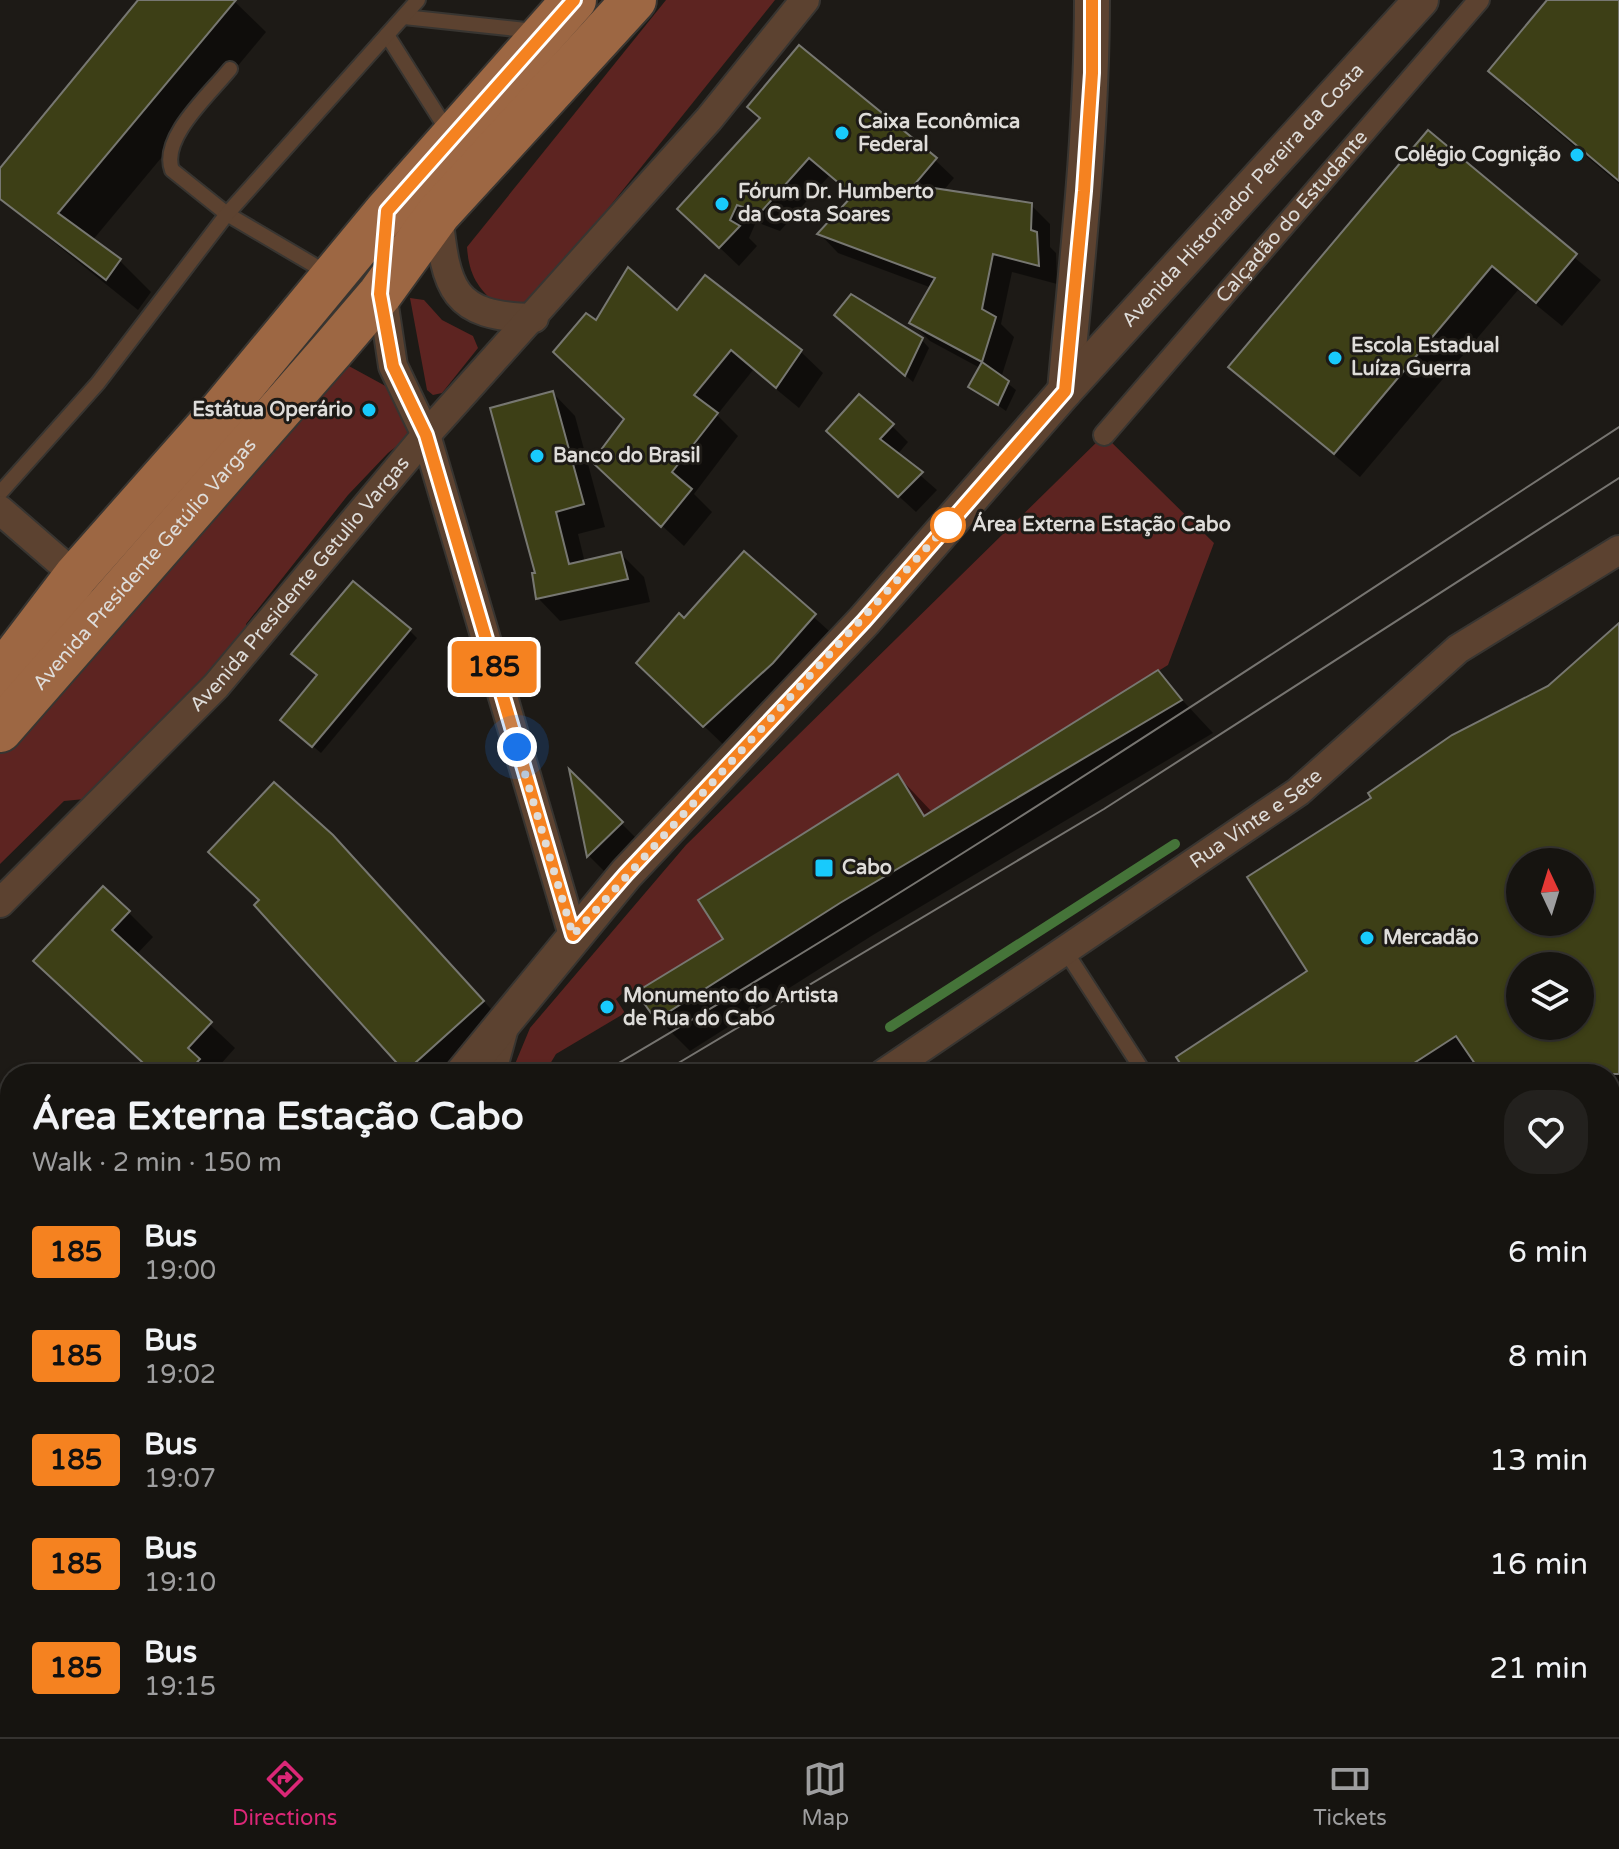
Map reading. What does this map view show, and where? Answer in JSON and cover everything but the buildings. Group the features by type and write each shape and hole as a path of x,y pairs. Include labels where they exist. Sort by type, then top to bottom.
{"main road":[{"name":"Avenida Presidente Getúlio Vargas","path":"0,730 380,294 438,214 634,0"},
{"name":"Avenida Presidente Getúlio Vargas","path":"0,676 76,576 214,420 387,211 560,16"}],"street":[{"name":"Avenida Presidente Getulio Vargas","path":"0,903 216,686 426,435 709,119 805,0"},
{"path":"1065,391 1084,191 1092,73 1092,0"},
{"name":"Avenida Historiador Pereira da Costa","path":"470,1064 626,874 864,621 1065,391 1421,0"},
{"name":"Calçadão do Estudante","path":"1104,435 1479,0"},
{"path":"387,211 380,294 393,366 426,435 573,935"},
{"path":"438,214 442,255 453,287 464,303 480,312 505,318 534,318"},
{"path":"0,510 76,576"},
{"name":"Rua Vinte e Sete","path":"898,1064 1298,792 1458,649 1619,550"},
{"path":"495,1064 507,1017"}],"lane":[{"path":"0,493 98,383 227,214 418,0"},
{"path":"404,17 560,16"},
{"path":"387,35 451,137"},
{"path":"230,69 173,139 168,160 178,177 227,214 332,275"},
{"path":"1066,952 1139,1064"}],"shaded area":[{"path":"666,0 775,0 534,301 501,308 476,281 467,247"},
{"path":"410,298 424,300 442,320 473,336 478,348 442,393 433,395 427,390"},
{"path":"347,365 391,389 412,434 388,453 348,495 246,624 246,660 106,797 64,801 0,864 0,750"},
{"path":"1104,435 1214,543 1168,665 924,816 898,774 698,899 723,939 636,992 625,991 616,999 625,1013 556,1054 550,1064 515,1064 530,1028 686,845"}],"waterway":[{"path":"890,1027 1175,844"}],"tram line":[{"path":"617,1064 986,838 1619,427"},
{"path":"677,1064 1104,809 1619,478"}],"bus line":[{"name":"185","path":"574,0 387,211 380,294 393,366 426,435 573,935 626,874 864,621 1065,391 1084,191 1092,73 1092,0"}],"place":[{"name":"Caixa Econômica Federal","path":"842,133"},
{"name":"Colégio Cognição","path":"1577,155"},
{"name":"Fórum Dr. Humberto da Costa Soares","path":"722,204"},
{"name":"Escola Estadual Luíza Guerra","path":"1335,358"},
{"name":"Estátua Operário","path":"369,410"},
{"name":"Banco do Brasil","path":"537,456"},
{"name":"Área Externa Estação Cabo","path":"948,525"},
{"name":"Cabo","path":"824,868"},
{"name":"Mercadão","path":"1367,938"},
{"name":"Monumento do Artista de Rua do Cabo","path":"607,1007"}],"route":[{"path":"517,747 573,935 626,874 864,621 953,519 948,525"}]}
